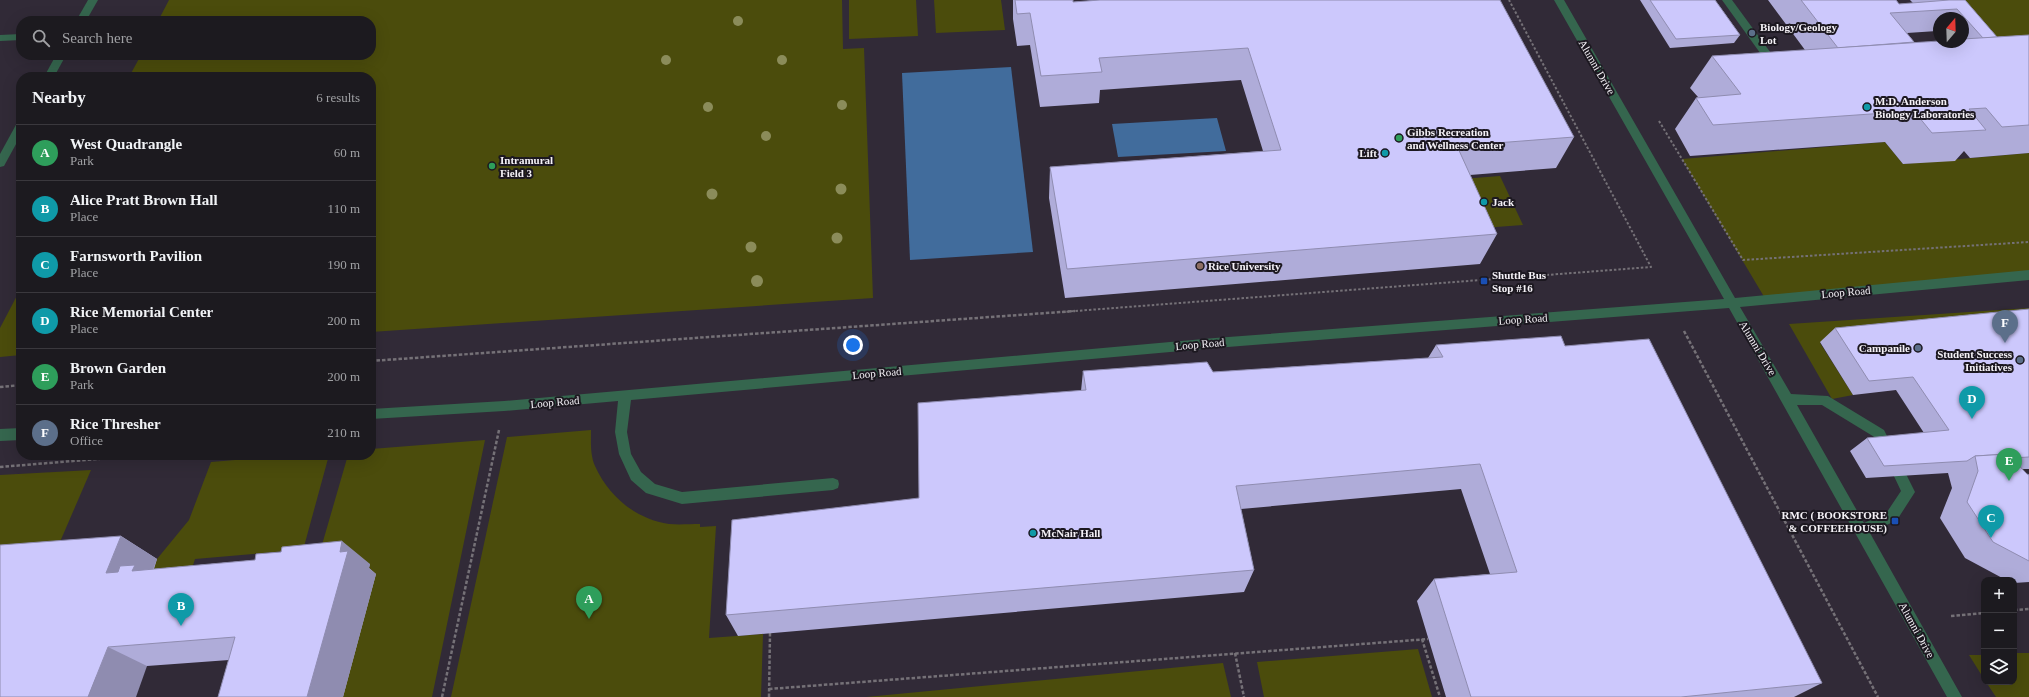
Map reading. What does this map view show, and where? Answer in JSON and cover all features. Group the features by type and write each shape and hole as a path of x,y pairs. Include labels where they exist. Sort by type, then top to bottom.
{"lane":[{"path":"84,16 93,0"},
{"name":"Alumni Drive","path":"1559,0 1955,697"},
{"path":"1727,0 1772,62"},
{"path":"0,38 16,37"},
{"path":"52,72 59,60"},
{"path":"0,163 16,135"},
{"name":"Loop Road","path":"376,414 504,406 1215,343 1731,303 2029,275"},
{"path":"625,395 621,432 625,454 636,476 651,489 682,498 833,484"},
{"path":"1787,399 1824,400 1880,434 1908,492 1892,516 1861,531"},
{"path":"0,435 16,434"}],"path":[{"path":"376,361 979,318 1650,267 1509,0"},
{"path":"1658,119 1743,260 2029,242"},
{"path":"1682,327 1878,697"},
{"path":"0,387 16,385"},
{"path":"442,697 504,406"},
{"path":"0,467 85,460"},
{"path":"2017,610 2029,609"},
{"path":"1951,616 1981,613"},
{"path":"769,697 770,633"},
{"path":"1422,639 1440,697"},
{"path":"769,689 1428,639"},
{"path":"1235,653 1244,697"}],"shaded area":[{"name":"Rice University","path":"0,0 2029,0 2029,697 0,697"},
{"path":"169,0 842,0 843,49 864,48 873,298 376,332 376,72 132,72 138,60 376,60 376,16 161,16"},
{"path":"849,0 916,0 918,36 849,39"},
{"path":"934,0 1001,0 1005,30 936,33"},
{"path":"1930,0 2029,0 2029,63 1969,22 1969,12 1952,12"},
{"path":"1885,142 1903,164 2029,153 2029,275 1766,300 1682,159"},
{"path":"1500,176 1523,225 1469,229 1448,180"},
{"path":"16,298 16,355 0,357 0,328"},
{"path":"2029,308 2029,322 1820,343 1853,395 1832,399 1789,324"},
{"path":"591,430 593,462 608,487 625,505 645,517 669,524 700,524 700,527 716,526 709,638 763,634 761,697 451,697 507,437"},
{"path":"485,440 432,697 343,697 370,564 315,569 347,460 376,460 376,449"},
{"path":"234,460 328,460 296,576 298,550 195,559 185,591 144,595 157,559 189,520 211,462"},
{"path":"91,470 50,565 0,571 0,475"},
{"path":"1418,649 1432,697 1264,697 1257,662"},
{"path":"2017,653 2029,653 2029,697 1996,697 1988,685 2017,685"},
{"path":"1969,655 1981,655 1981,674"},
{"path":"1223,663 1231,697 866,697"}],"water":[{"path":"1011,67 1033,252 910,260 902,73"},
{"path":"1217,118 1226,151 1118,157 1112,124"}],"building":[{"name":"Gibbs Recreation and Wellness Center","path":"1015,0 1073,0 1073,2 1100,0 1500,0 1574,137 1457,146 1497,234 1067,269 1050,167 1281,150 1248,48 1099,58 1102,72 1041,76 1030,13 1017,14"},
{"path":"1650,0 1715,0 1740,35 1676,39"},
{"path":"1801,0 1896,0 1899,4 1965,0 1997,37 1983,38 1969,22 1969,12 1960,12 1957,9 1890,13 1914,42 1838,48"},
{"path":"2029,35 2029,125 2002,127 1986,108 1969,109 1986,130 1932,133 1914,111 1713,125 1696,98 1741,94 1712,56 1933,41 1933,48 1969,48 1969,39"},
{"path":"2029,309 2029,457 2012,458 2008,454 1975,456 1967,461 1884,466 1867,438 1949,430 1913,377 1869,381 1835,328"},
{"name":"McNair Hall","path":"1561,336 1565,346 1649,339 1822,683 1681,697 1471,697 1434,579 1517,572 1480,464 1236,486 1254,570 726,615 732,520 919,498 918,403 1086,390 1083,371 1207,362 1213,372 1443,357 1436,345"},
{"path":"2008,454 2029,475 2029,561 1993,542 1967,502 1978,471 1975,456"},
{"path":"121,536 106,573 118,572 120,566 135,565 132,571 255,560 256,554 281,552 282,547 342,541 340,552 348,551 307,697 218,697 235,637 108,647 88,697 0,697 0,545"}],"place":[{"name":"Biology/Geology Lot","path":"1752,33"},
{"name":"M.D. Anderson Biology Laboratories","path":"1867,107"},
{"name":"Gibbs Recreation and Wellness Center","path":"1399,138"},
{"name":"Lift","path":"1385,153"},
{"name":"Intramural Field 3","path":"492,166"},
{"name":"Jack","path":"1484,202"},
{"name":"Rice University","path":"1200,266"},
{"name":"Shuttle Bus Stop #16","path":"1484,281"},
{"name":"Rice Thresher","path":"2005,343"},
{"name":"Campanile","path":"1918,348"},
{"name":"Student Success Initiatives","path":"2020,360"},
{"name":"Rice Memorial Center","path":"1972,419"},
{"name":"Brown Garden","path":"2009,481"},
{"name":"RMC ( BOOKSTORE & COFFEEHOUSE)","path":"1895,521"},
{"name":"McNair Hall","path":"1033,533"},
{"name":"Farnsworth Pavilion","path":"1991,538"},
{"name":"West Quadrangle","path":"589,619"},
{"name":"Alice Pratt Brown Hall","path":"181,626"}]}
